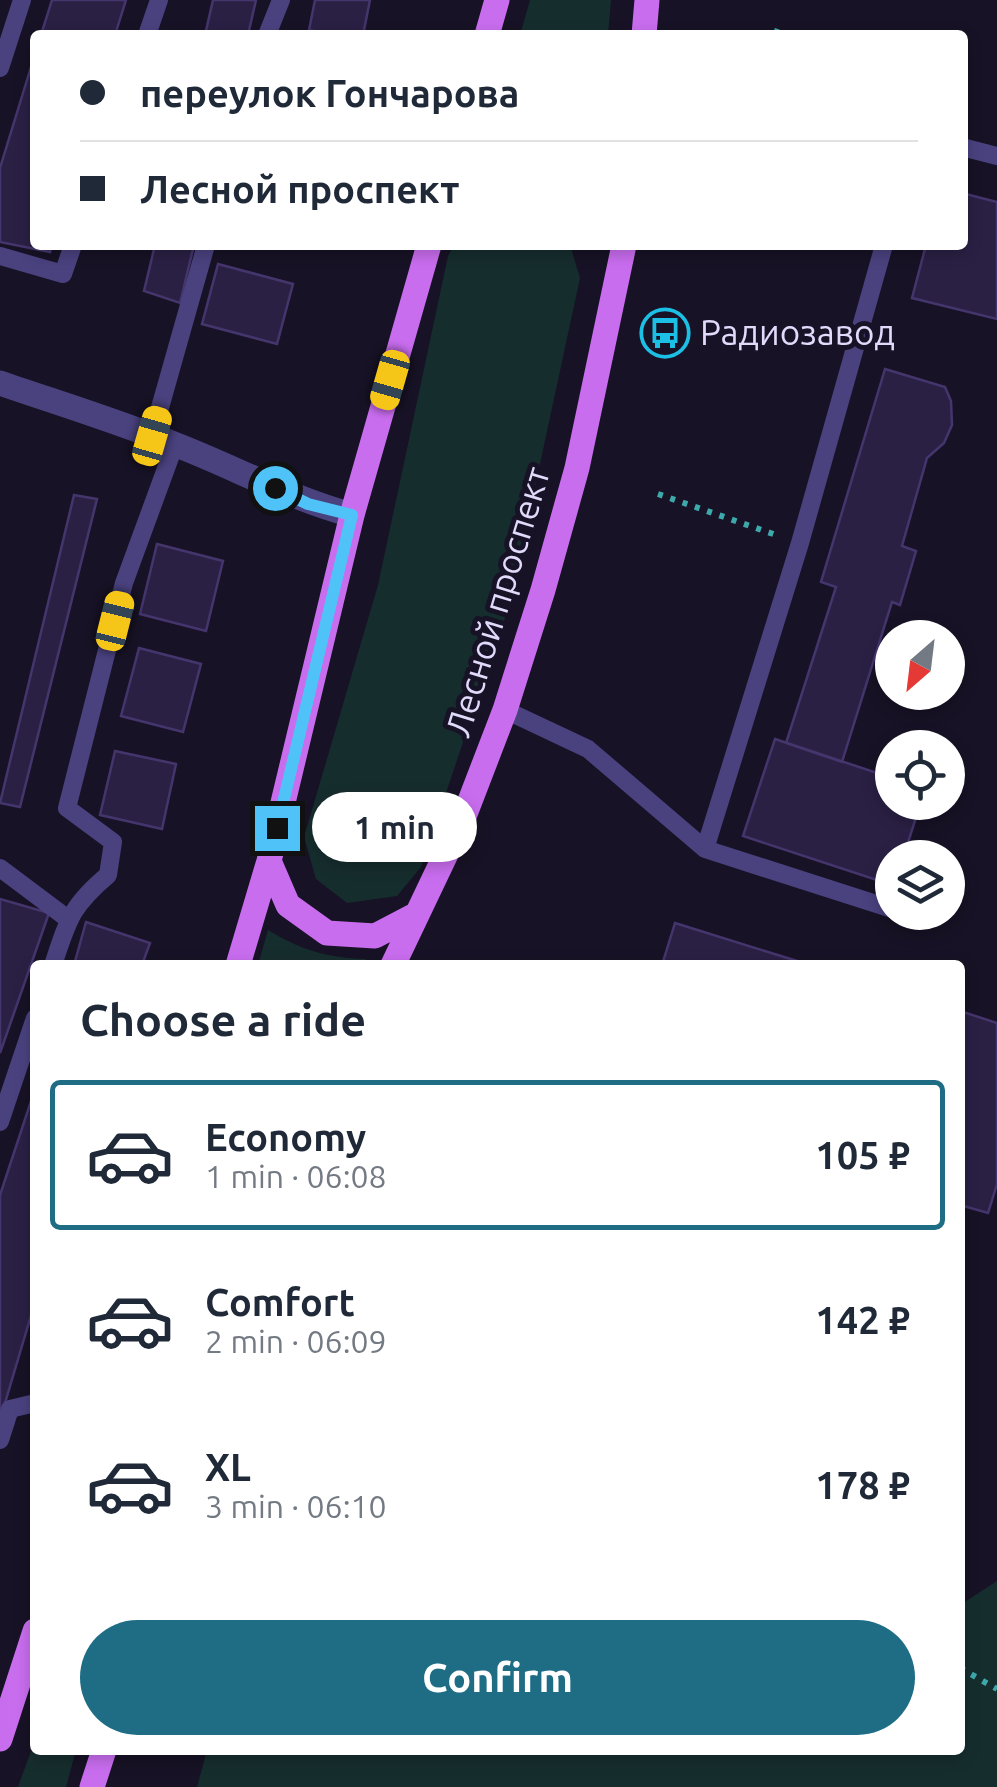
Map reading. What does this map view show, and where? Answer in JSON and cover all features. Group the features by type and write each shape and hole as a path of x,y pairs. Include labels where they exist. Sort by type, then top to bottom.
{"main road":[{"path":"488,30 496,0"},
{"path":"644,30 647,0"},
{"path":"240,960 269,862 352,515 428,250"},
{"name":"Лесной проспект","path":"395,960 465,814 505,710 544,590 577,468 620,250"},
{"path":"269,862 288,905 328,932 375,936 418,914"},
{"path":"0,1739 30,1647"},
{"path":"92,1787 102,1755"}],"street":[{"path":"0,382 164,440 308,504 352,515"}],"lane":[{"path":"0,68 22,0"},
{"path":"149,30 160,0"},
{"path":"270,30 280,0"},
{"path":"968,149 997,156"},
{"path":"0,256 63,274 71,250"},
{"path":"55,960 68,919 82,897 108,875 113,842 67,808 164,440 205,250"},
{"path":"705,849 800,543 883,250"},
{"path":"505,710 588,749 705,849 875,904"},
{"path":"0,868 68,919"},
{"path":"0,1122 30,1033"},
{"path":"0,1440 10,1408 30,1404"}],"path":[{"path":"658,494 800,543"},
{"path":"965,1671 997,1689"}],"green space":[{"path":"530,0 611,0 608,30 521,30"},
{"path":"451,250 572,250 580,278 510,603 421,867 397,896 347,903 316,879 304,837 378,585"},
{"path":"268,930 315,952 366,959 366,960 259,960"},
{"path":"997,1581 997,1787 197,1787 206,1755 965,1755 965,1602"},
{"path":"30,1754 75,1755 66,1787 18,1787"}],"building":[{"path":"52,0 126,0 117,30 43,30"},
{"path":"213,0 256,0 249,30 206,30"},
{"path":"315,0 370,0 364,30 309,30"},
{"path":"30,70 30,248 0,242 0,168"},
{"path":"968,195 997,202 997,319 912,298 925,250 968,250"},
{"path":"154,250 193,250 180,303 144,291"},
{"path":"218,264 293,284 277,344 202,324"},
{"path":"885,369 945,387 951,401 952,425 944,443 927,458 902,546 916,551 900,605 892,602 886,620 875,620 875,656 842,762 786,743 836,587 821,582"},
{"path":"74,495 97,499 20,807 0,803"},
{"path":"157,544 223,561 206,631 140,614"},
{"path":"139,648 201,664 183,732 121,716"},
{"path":"775,739 875,772 875,820 915,820 909,840 875,840 875,879 743,836"},
{"path":"115,751 176,764 162,829 100,815"},
{"path":"0,899 49,913 0,1053"},
{"path":"86,922 150,943 144,960 75,960"},
{"path":"675,923 794,960 664,960"},
{"path":"965,1013 997,1023 997,1184 988,1213 965,1206"},
{"path":"30,1104 30,1319 0,1420 0,1195"}],"place":[{"name":"Радиозавод","path":"665,333"}],"route":[{"path":"275,488 308,504 352,515 277,828"}]}
